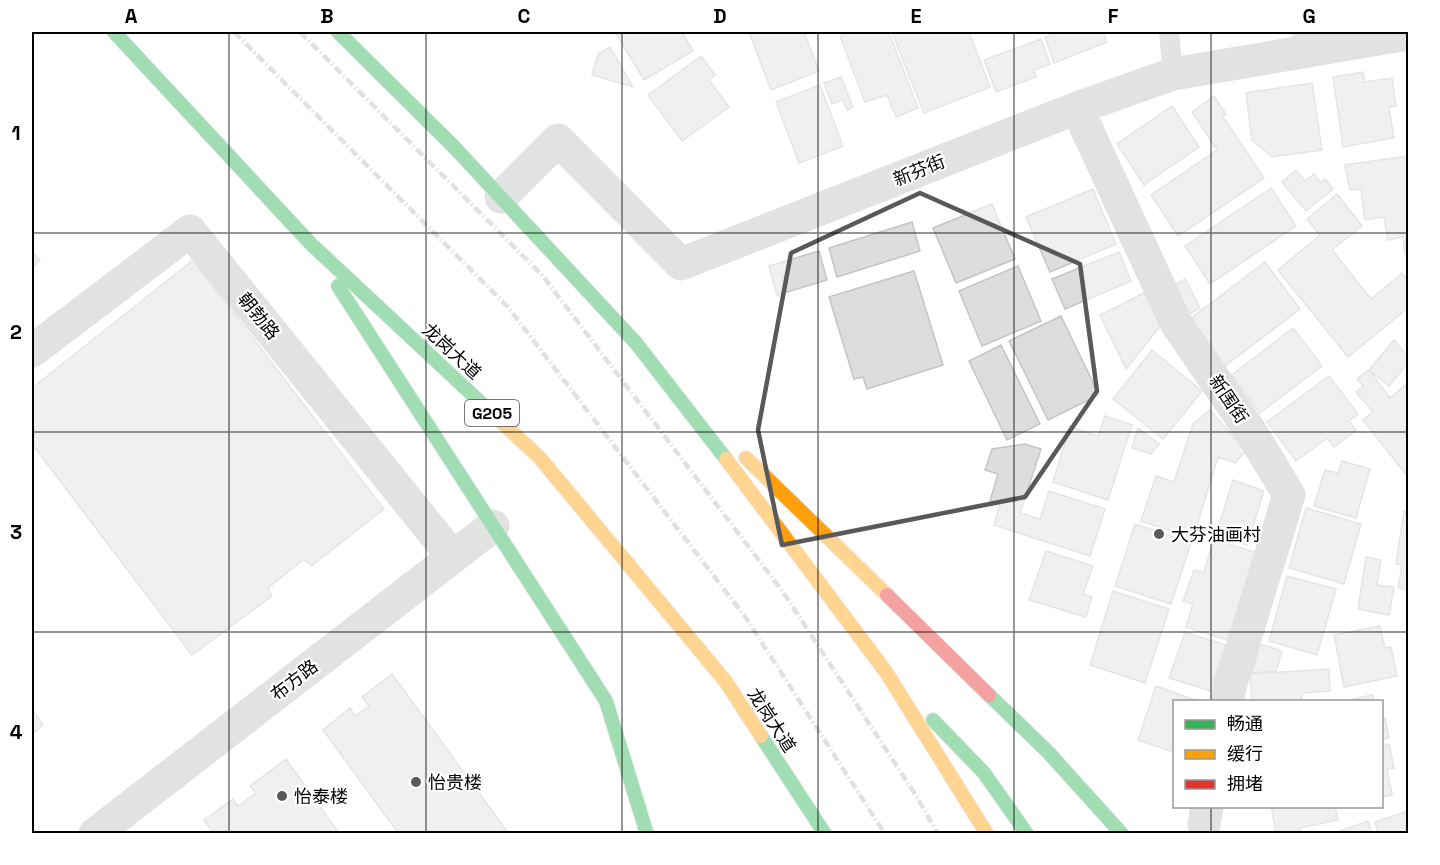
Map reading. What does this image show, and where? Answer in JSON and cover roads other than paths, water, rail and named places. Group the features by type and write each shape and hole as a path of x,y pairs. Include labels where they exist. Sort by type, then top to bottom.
{"highway":[{"name":"龙岗大道","path":"114,32 311,244 539,457 726,682 825,834"},
{"path":"338,32 455,148 636,343 886,672 987,834"},
{"path":"311,244 606,701 647,834"},
{"path":"661,375 1048,752 1122,834"},
{"path":"886,672 984,773 1027,834"}],"street":[{"name":"新芬街","path":"501,197 558,140 681,264 1077,108 1173,74 1304,42 1408,33"},
{"name":"新围街","path":"1077,108 1176,323 1253,435 1289,495 1227,700"},
{"name":"朝勃路","path":"32,351 190,231 453,557"},
{"name":"布方路","path":"95,834 493,526"}],"lane":[{"path":"1169,32 1173,74"}],"railway":[{"path":"234,32 507,306 746,618 885,834"},
{"path":"300,32 542,275 783,592 917,797 938,834"}],"place":[{"name":"大芬油画村","path":"1159,534"},
{"name":"怡贵楼","path":"416,782"},
{"name":"怡泰楼","path":"282,796"}]}
